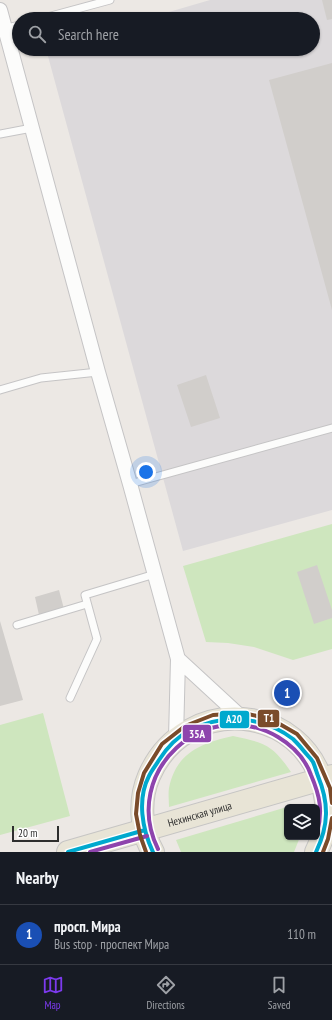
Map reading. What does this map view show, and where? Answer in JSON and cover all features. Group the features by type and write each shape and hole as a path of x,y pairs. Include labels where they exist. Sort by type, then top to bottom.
{"main road":[{"path":"153,852 145,830 142,814 143,797 147,781 160,756 176,738 196,726 218,719 242,718 275,727 290,736 303,748 327,777 326,823 320,845 316,852"},
{"name":"Нехинская улица","path":"68,852 327,777"}],"street":[{"path":"0,10 8,49 32,128 178,659 176,738"},
{"path":"178,659 242,718"}],"lane":[{"path":"66,12 110,0"},
{"path":"0,134 32,128"},
{"path":"0,390 41,378 98,372"},
{"path":"130,484 332,428"},
{"path":"70,698 97,639 85,595 155,574"},
{"path":"17,626 87,604"}],"shaded area":[{"path":"210,0 332,0 332,510 183,551 48,56 320,56 320,12 169,12"}],"green space":[{"path":"332,524 332,649 293,660 254,647 228,643 206,642 183,566"},
{"path":"43,713 70,816 0,835 0,725"},
{"path":"233,736 267,746 273,750 291,772 169,807 169,788 172,776 177,766 184,758 201,746"},
{"path":"284,808 284,840 299,840 294,852 181,852 176,840"}],"building":[{"path":"322,0 332,0 332,19 327,20"},
{"path":"332,63 332,310 269,80"},
{"path":"206,375 220,418 191,427 177,385"},
{"path":"317,565 332,610 332,618 314,624 297,572"},
{"path":"59,590 64,609 39,615 35,597"},
{"path":"0,621 23,700 0,706"}],"transit line":[{"name":"Т1","path":"146,852 140,835 136,814 138,793 144,773 162,744 185,726 213,715 243,713 271,719 297,734 317,758 330,788 332,803"},
{"name":"А20","path":"153,852 146,834 142,814 143,794 150,774 168,748 176,740 189,731 202,725 215,721 228,720 256,722 281,731 293,739 312,760 322,786 326,805 323,833 316,852"},
{"name":"35А","path":"158,849 149,820 150,793 160,768 176,748 198,733 223,726 250,726 278,737 289,744 305,763 314,783 320,804"},
{"name":"Т1","path":"323,852 328,839 332,818"},
{"name":"А20","path":"68,852 145,830"},
{"name":"35А","path":"90,852 147,836"}],"place":[{"name":"просп. Мира","path":"287,693"}]}
